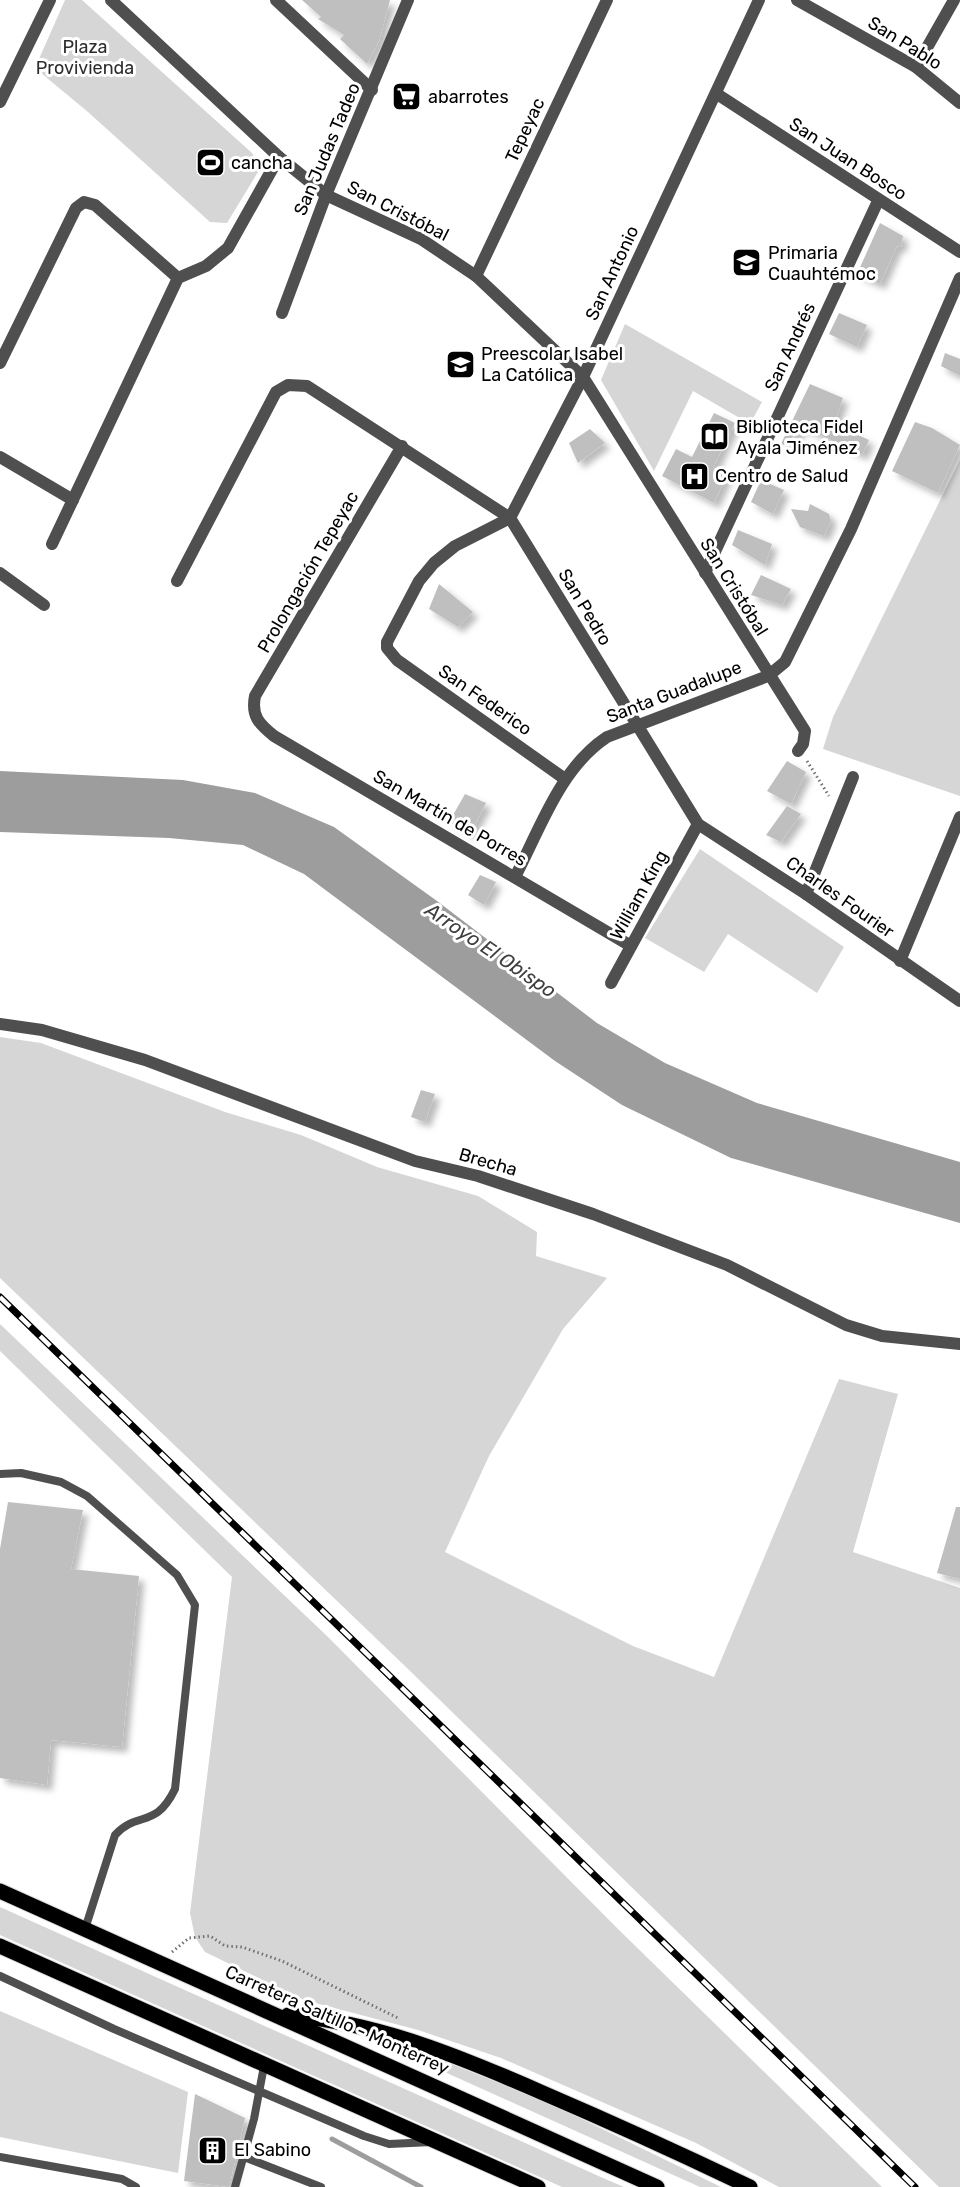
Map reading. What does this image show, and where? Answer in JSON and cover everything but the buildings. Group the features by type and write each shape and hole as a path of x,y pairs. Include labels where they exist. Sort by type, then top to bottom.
{"main road":[{"name":"Carretera Saltillo - Monterrey","path":"0,1891 276,2013 657,2187"},
{"path":"0,1946 538,2187"},
{"path":"276,2013 373,2029 474,2062 638,2134 750,2187"}],"street":[{"path":"0,102 50,0"},
{"name":"San Cristóbal","path":"111,0 279,156 326,195 421,240 476,276 583,377 805,731 803,744 798,751"},
{"path":"276,0 372,90"},
{"name":"San Judas Tadeo","path":"282,313 326,195 408,0"},
{"name":"Tepeyac","path":"476,276 607,0"},
{"name":"San Antonio","path":"510,518 583,377 759,0"},
{"name":"San Pablo","path":"797,0 916,67 960,103"},
{"path":"916,67 954,0"},
{"name":"San Juan Bosco","path":"717,94 878,201 960,252"},
{"path":"52,544 178,278 206,266 228,248 279,156"},
{"name":"San Andrés","path":"705,573 878,201"},
{"path":"0,363 76,208 84,202 95,205 178,278"},
{"name":"Santa Guadalupe","path":"515,877 565,779 594,746 607,737 636,725 768,675 785,662 851,529 960,279"},
{"name":"San Pedro","path":"177,581 276,392 288,385 307,386 510,518 698,824"},
{"name":"Prolongación Tepeyac","path":"255,717 253,709 255,696 402,446"},
{"path":"0,457 72,500"},
{"name":"San Federico","path":"510,518 455,546 434,563 419,581 389,634 387,648 397,660 565,779"},
{"path":"0,573 44,605"},
{"name":"San Martín de Porres","path":"255,717 274,736 631,946"},
{"path":"806,894 853,777"},
{"path":"900,961 960,817"},
{"name":"Charles Fourier","path":"698,824 806,894 960,1001"},
{"name":"William King","path":"611,983 698,824"},
{"name":"Brecha","path":"0,1024 42,1030 134,1056 415,1161 478,1176 592,1214 727,1265 846,1325 882,1336 960,1344"}],"lane":[{"path":"0,1474 21,1473 61,1482 87,1496 177,1575 195,1605 175,1789 159,1814 128,1825 115,1835 85,1929"},
{"path":"0,1976 114,2029 364,2136 389,2144 436,2142"},
{"path":"235,2187 264,2066"},
{"path":"0,2157 122,2179 136,2187"},
{"path":"244,2157 321,2187"}],"path":[{"path":"798,751 825,786 837,817"},
{"path":"159,1962 189,1938 210,1936 225,1946 242,1947 282,1961 400,2019"}],"green space":[{"name":"Plaza Provivienda","path":"65,0 82,0 252,153 261,167 227,223 210,222 88,112 35,68"},
{"path":"625,324 762,402 750,424 693,391 654,471 601,380"},
{"path":"960,460 960,796 823,749 833,717"},
{"path":"700,849 844,947 817,993 728,934 704,972 645,938"},
{"path":"0,1037 41,1043 225,1112 301,1135 377,1167 478,1196 537,1232 536,1256 607,1278 563,1329 489,1456 445,1552 633,1646 714,1677 839,1379 898,1394 853,1552 960,1588 960,2187 939,2187 407,1668 0,1278"},
{"path":"0,1324 328,1637 617,1928 882,2187 779,2187 696,2143 501,2058 418,2030 304,2000 205,1952 195,1937 190,1913 232,1577 0,1351"},
{"path":"0,1907 624,2187 562,2187 0,1935"},
{"path":"0,2011 188,2092 178,2173 0,2137"},
{"path":"378,2042 413,2049 547,2102 721,2187 700,2187"}],"water":[{"name":"Arroyo El Obispo","path":"0,771 183,780 255,793 334,827 437,901 597,1023 665,1063 757,1103 960,1162 960,1223 731,1158 622,1105 555,1061 304,874 243,845 169,838 0,832"}],"waterway":[{"path":"332,2139 421,2187"}],"railway":[{"path":"0,1297 915,2187"}],"place":[{"name":"abarrotes","path":"407,97"},
{"name":"cancha","path":"210,163"},
{"name":"Primaria Cuauhtémoc","path":"747,263"},
{"name":"Preescolar Isabel La Católica","path":"460,364"},
{"name":"Biblioteca Fidel Ayala Jiménez","path":"715,437"},
{"name":"Centro de Salud","path":"694,476"},
{"name":"El Sabino","path":"213,2150"}]}
